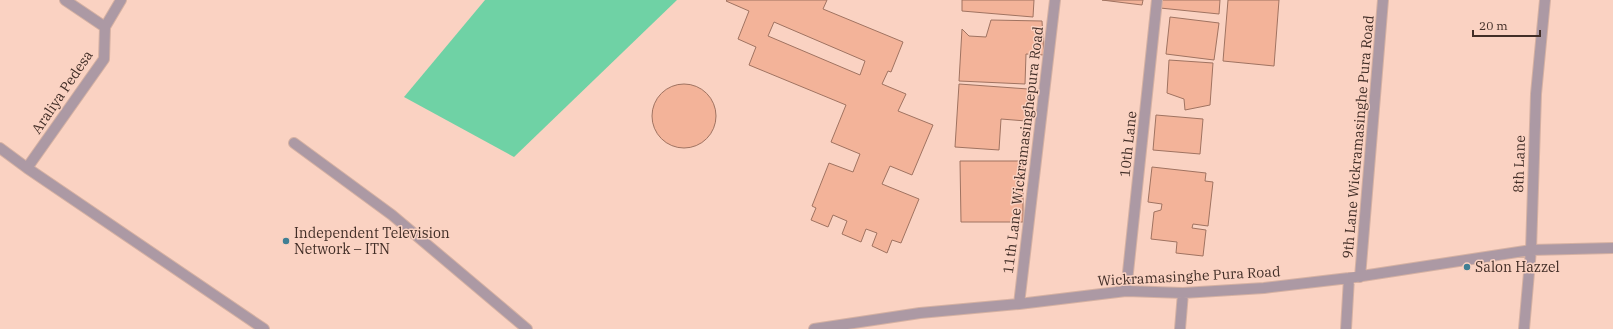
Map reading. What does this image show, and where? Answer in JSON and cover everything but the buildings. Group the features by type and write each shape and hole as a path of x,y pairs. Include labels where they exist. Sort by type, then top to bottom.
{"street":[{"path":"65,0 105,27"},
{"name":"Araliya Pedesa","path":"27,168 104,59 105,27 121,0"},
{"name":"11th Lane Wickramasinghepura Road","path":"1019,304 1055,0"},
{"name":"10th Lane","path":"1126,291 1157,0"},
{"name":"9th Lane Wickramasinghe Pura Road","path":"1360,277 1384,0"},
{"name":"8th Lane","path":"1524,329 1531,250 1536,94 1545,0"},
{"path":"294,143 392,215 527,329"},
{"path":"0,148 27,168 264,329"},
{"name":"Wickramasinghe Pura Road","path":"814,329 920,312 1019,304 1126,291 1183,293 1264,288 1360,277 1531,250 1613,248"},
{"name":"9th Lane Wickramasinghe Pura Road","path":"1346,329 1349,278"},
{"path":"1180,329 1183,293"}],"green space":[{"path":"485,0 677,0 514,157 404,97"}],"place":[{"name":"Independent Television Network – ITN","path":"286,241"},
{"name":"Salon Hazzel","path":"1467,267"}]}
